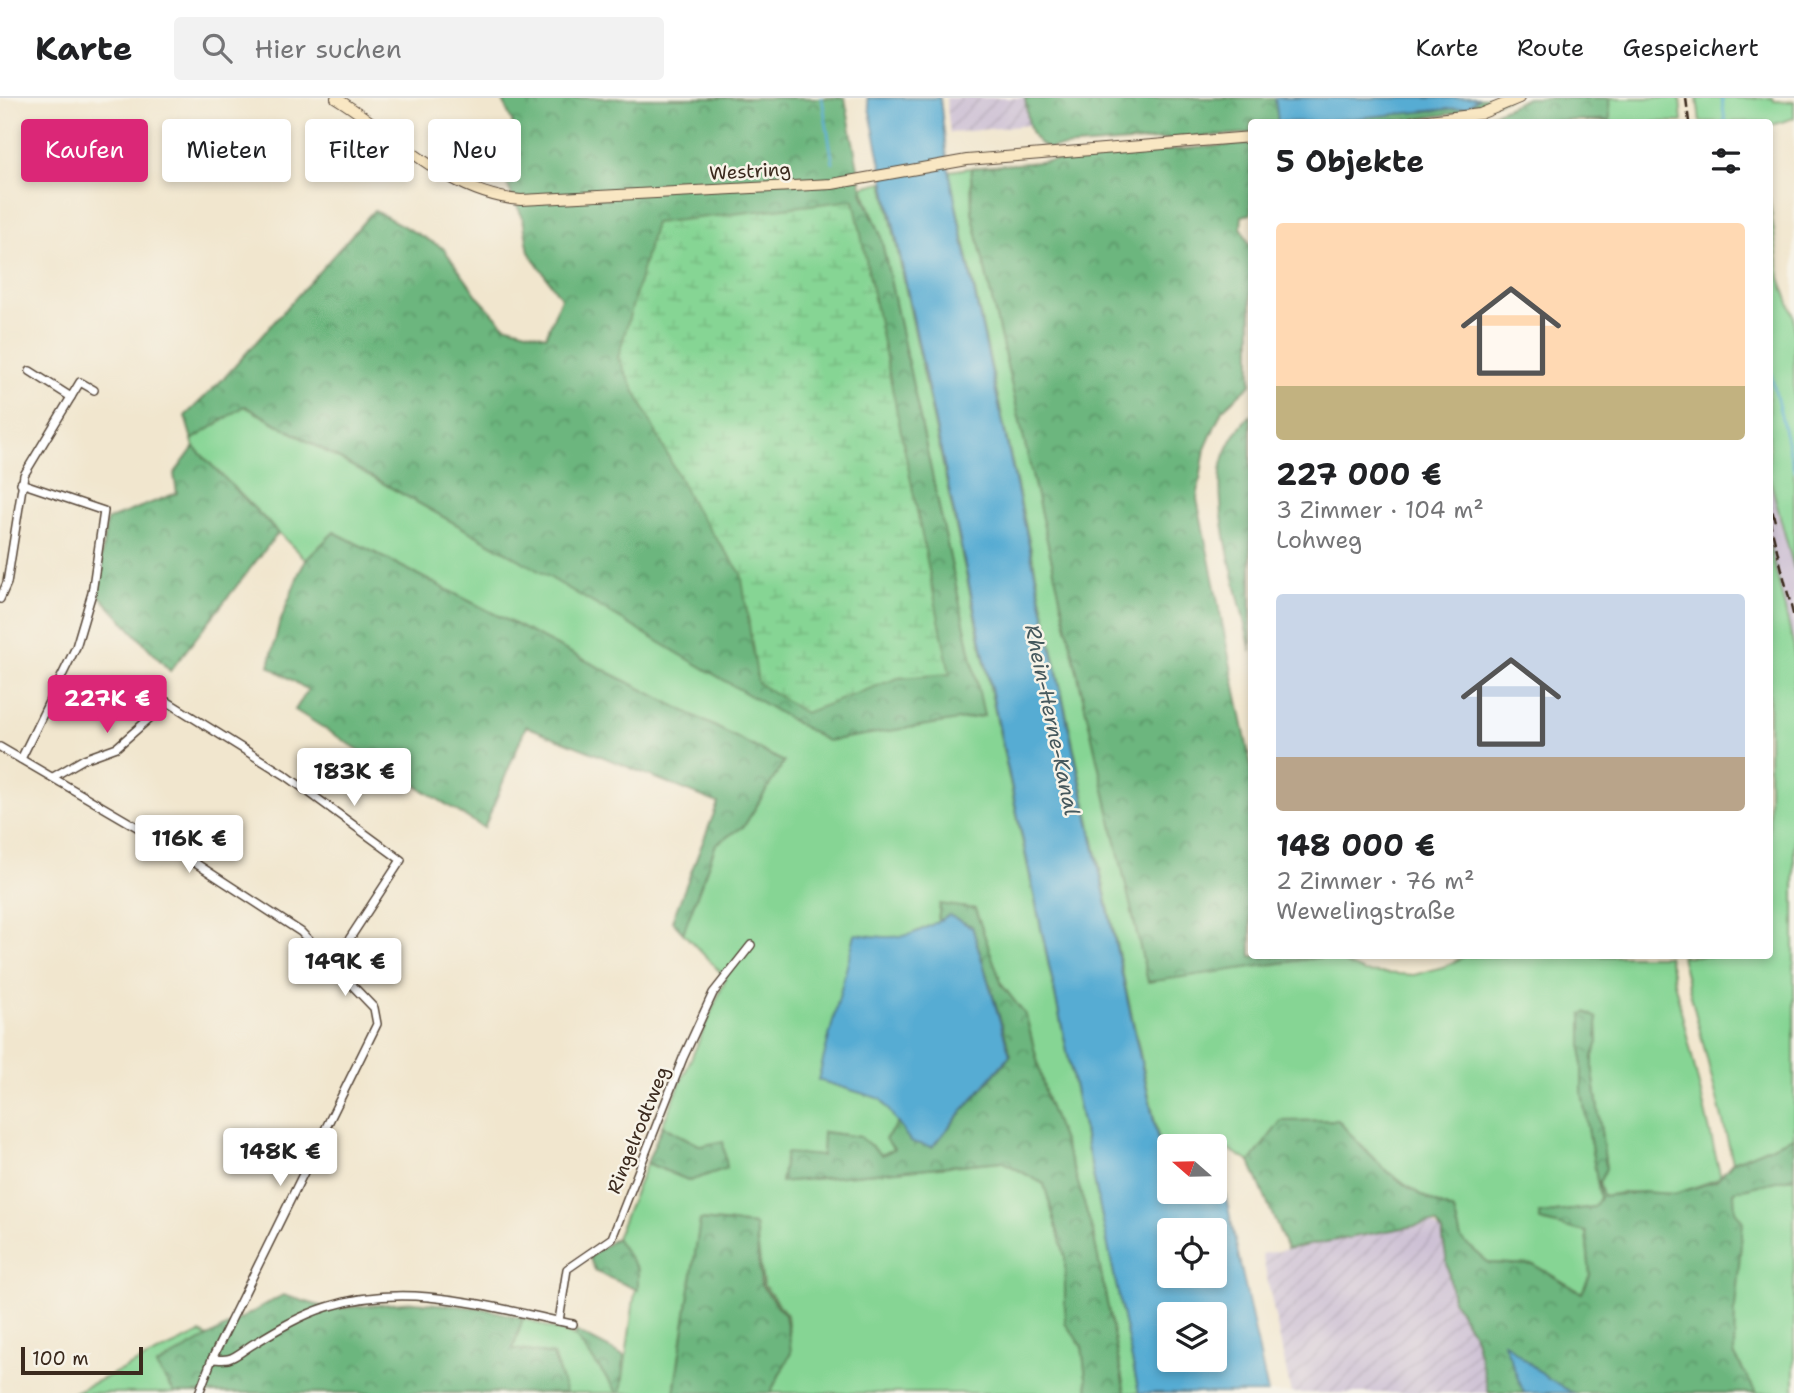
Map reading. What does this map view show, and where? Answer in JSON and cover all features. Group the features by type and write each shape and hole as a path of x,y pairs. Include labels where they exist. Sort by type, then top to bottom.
{"main road":[{"name":"Westring","path":"336,98 428,164 463,183 506,199 859,182 957,162 1248,137"},
{"path":"1437,119 1480,114 1519,98"}],"street":[{"path":"30,371 71,397"},
{"path":"0,599 7,583 22,495 21,483 80,382 93,390"},
{"path":"21,483 104,511 92,593 76,647 21,759"},
{"path":"53,777 84,759 117,747 168,702 288,777 401,860 333,964"},
{"path":"0,747 166,844 301,932 374,1008 377,1024 374,1031 212,1359 199,1393"},
{"name":"Ringelrodtweg","path":"559,1321 567,1269 612,1238 683,1058 713,993 751,945"},
{"path":"212,1359 230,1359 291,1321 328,1306 377,1296 455,1298 490,1304 544,1320 573,1324"}],"shaded area":[{"path":"946,98 1025,98 1029,125 950,133"},
{"path":"1773,490 1794,569 1794,647 1773,560"},
{"path":"1431,1223 1442,1232 1453,1300 1475,1338 1489,1393 1291,1393 1262,1254"}],"green space":[{"path":"502,98 845,98 863,195 880,233 984,716 827,741 515,557 245,406 192,440 185,416 225,377 374,210 443,248 479,298 504,325 546,336 561,298 529,252 523,218 506,182 521,182 521,119 511,119"},
{"path":"1025,98 1275,98 1278,119 1248,119 1248,133 1048,148 1036,140 1028,120"},
{"path":"1478,98 1509,98 1439,116 1415,119 1348,119 1468,107"},
{"path":"1527,98 1609,98 1610,119 1482,119"},
{"path":"1609,98 1680,98 1682,119 1610,119"},
{"path":"1697,98 1773,98 1774,101 1794,102 1794,118 1773,125 1773,119 1700,119"},
{"path":"1248,143 1248,215 1242,216 1241,227 1248,242 1248,387 1222,410 1205,449 1197,499 1248,750 1248,959 1308,959 1148,982 972,212 971,168"},
{"path":"971,168 972,212 1148,981 1307,959 1336,959 1364,972 1414,975 1446,966 1459,959 1669,959 1721,1178 1675,1194 1627,1192 1603,1196 1599,1183 1606,1168 1593,1072 1593,1056 1598,1042 1582,1015 1582,1092 1600,1198 1595,1207 1539,1214 1541,1221 1586,1232 1590,1275 1582,1293 1534,1265 1489,1263 1461,1239 1454,1211 1404,1184 1364,1149 1338,1120 1281,1122 1250,1162 1227,1151 1227,1134 1158,1134 949,171"},
{"path":"883,182 1139,1393 1125,1393 1093,1233 1074,1170 1047,1100 1026,1016 1002,985 975,909 940,905 938,922 898,940 818,1080 881,1099 898,1122 895,1149 881,1155 860,1137 824,1132 822,1156 781,1182 1002,1161 1044,1184 1065,1256 1065,1323 1082,1346 1088,1393 770,1393 790,1354 790,1342 787,1315 763,1284 755,1225 701,1220 674,1393 621,1393 638,1270 616,1238 647,1163 690,1181 701,1146 662,1126 726,978 683,933 716,844 744,826 784,762 334,532 306,560 194,448 192,440 244,406 515,557 984,716 880,233 862,187"},
{"path":"854,200 950,674 898,678 805,713 758,683 741,573 695,509 618,358 655,223"},
{"path":"1773,226 1780,278 1794,317 1794,569 1773,490"},
{"path":"1248,418 1248,639 1225,538 1220,493 1225,455"},
{"path":"194,447 278,533 170,671 96,592 107,520 177,493 174,474"},
{"path":"334,532 784,762 744,826 716,844 683,933 672,921 718,803 526,726 484,828 295,710 308,690 269,666 278,628 299,573 306,560"},
{"path":"1773,560 1794,647 1794,1137 1733,1162 1682,959 1773,959"},
{"path":"940,904 975,909 1002,985 1026,1016 1047,1100 1074,1170 1093,1233 1125,1393 1088,1393 1082,1346 1065,1323 1065,1256 1044,1184 1002,1161 781,1182 786,1153 822,1156 823,1132 860,1137 882,1155 894,1149 885,1139 898,1123 911,1141 932,1147 1011,1055 972,926 949,916 938,922"},
{"path":"1586,1012 1597,1018 1598,1042 1593,1056 1593,1072 1606,1168 1599,1183 1603,1196 1642,1192 1675,1194 1716,1181 1733,1162 1794,1137 1794,1177 1734,1191 1735,1210 1743,1222 1734,1354 1756,1393 1573,1393 1548,1379 1504,1342 1524,1393 1489,1393 1475,1338 1453,1300 1442,1232 1437,1224 1287,1249 1250,1162 1281,1121 1338,1120 1364,1149 1404,1184 1454,1211 1461,1239 1489,1263 1534,1265 1582,1293 1590,1275 1586,1232 1540,1221 1539,1214 1594,1207 1600,1198 1582,1093 1582,1015"},
{"path":"662,1126 701,1146 723,1141 727,1168 690,1181 647,1163"},
{"path":"1794,1177 1794,1393 1756,1393 1734,1354 1734,1191"},
{"path":"700,1220 755,1225 761,1285 785,1315 791,1353 770,1393 674,1393"},
{"path":"616,1238 638,1270 638,1290 596,1272 589,1257"},
{"path":"283,1295 330,1309 414,1302 481,1308 523,1318 513,1349 553,1355 566,1393 175,1393 156,1366"},
{"path":"523,1318 576,1337 618,1393 566,1393 553,1355 513,1349"},
{"path":"575,1331 624,1356 621,1393 618,1393 576,1337"},
{"path":"200,1333 208,1337 156,1366 175,1393 72,1393"}],"water":[{"name":"Rhein-Herne-Kanal","path":"867,98 940,98 947,159 959,222 1157,1137 1157,1204 1227,1203 1268,1393 1139,1393"},
{"path":"1275,98 1478,98 1468,107 1348,119 1278,119"},
{"path":"949,915 972,927 1010,1055 932,1147 911,1142 881,1099 818,1080 855,934 904,936 924,929"},
{"path":"1503,1341 1548,1379 1573,1393 1524,1393"}],"waterway":[{"path":"822,98 833,163"},
{"path":"1722,98 1725,119"},
{"path":"1773,383 1794,470"}],"railway":[{"path":"1686,98 1689,119"},
{"path":"1773,514 1776,526"},
{"path":"1773,534 1794,618"}]}
